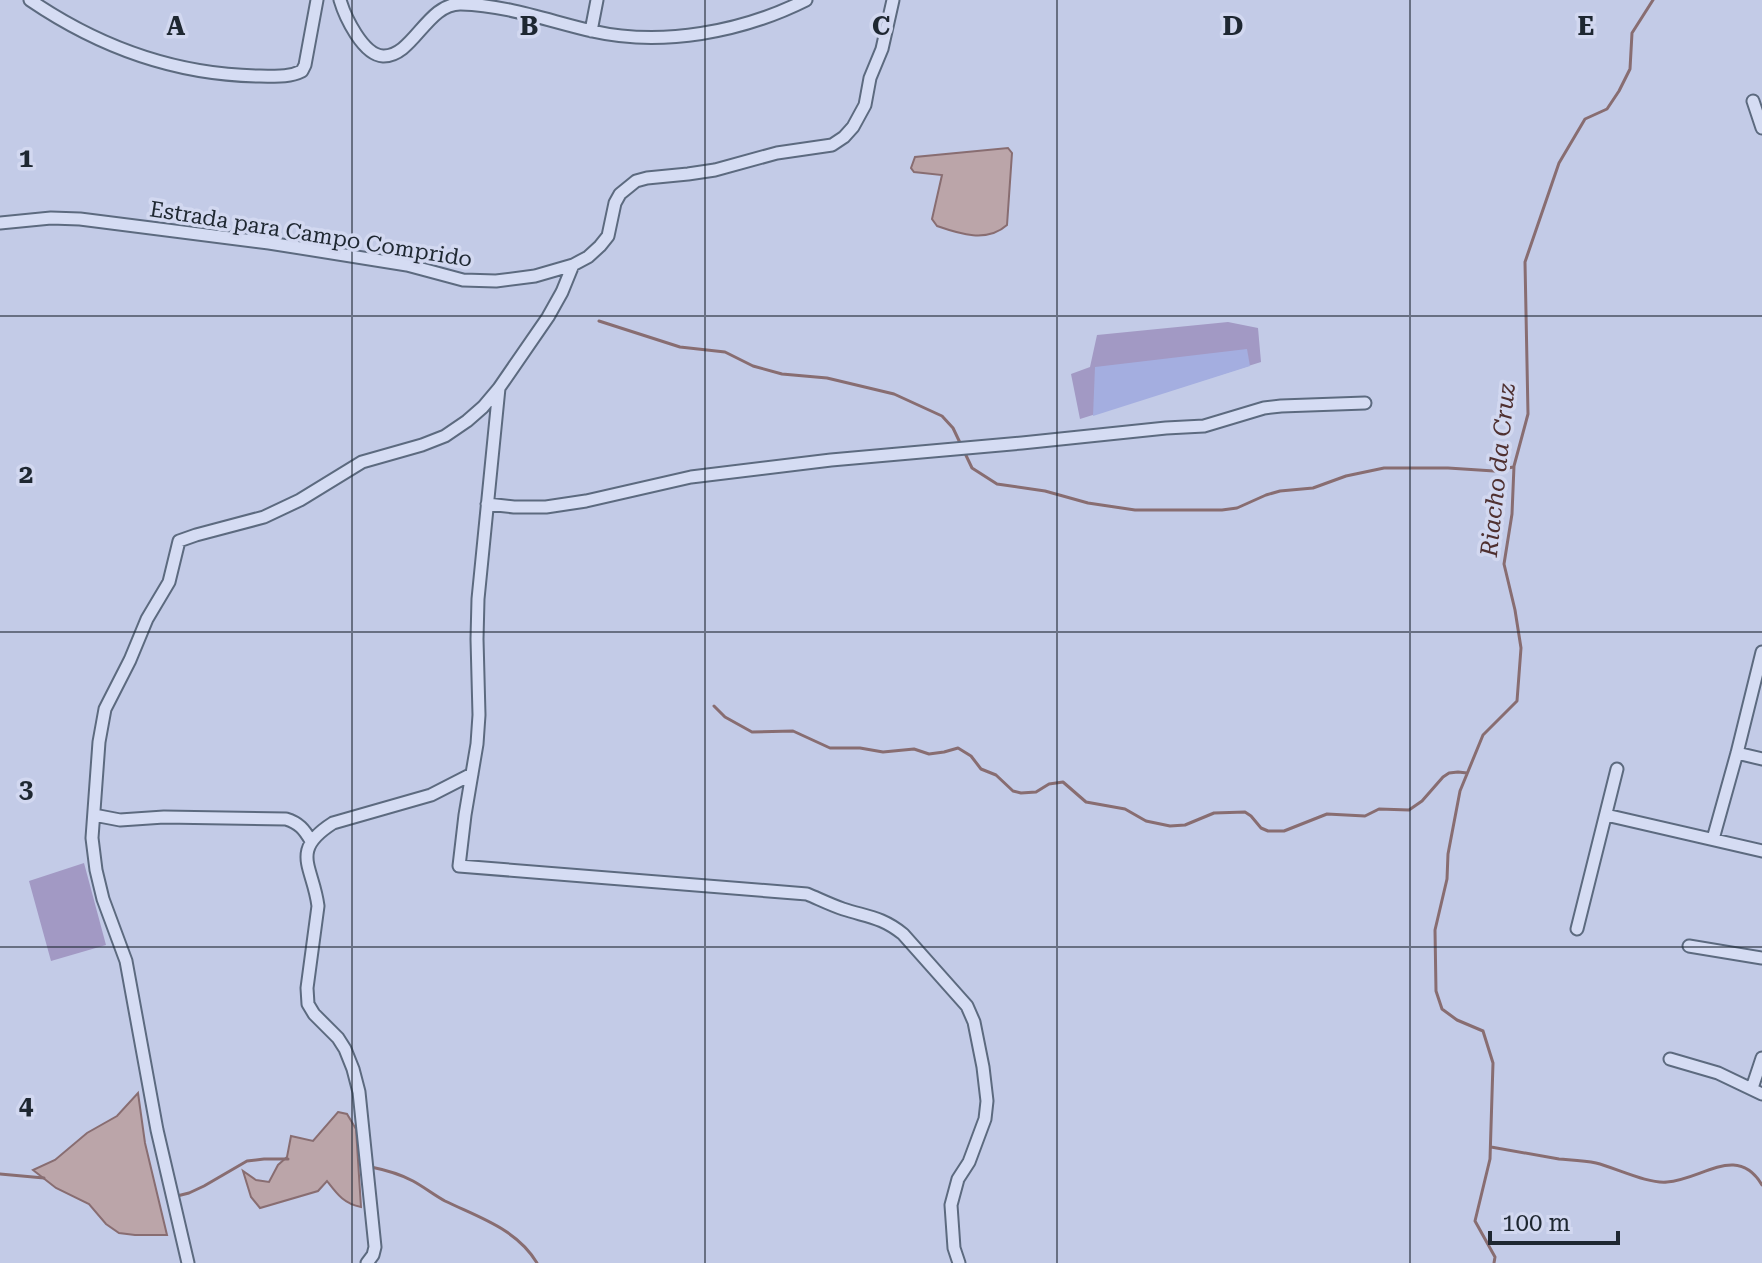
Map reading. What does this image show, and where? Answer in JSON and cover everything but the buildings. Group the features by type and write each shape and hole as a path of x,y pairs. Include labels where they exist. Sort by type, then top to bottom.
{"street":[{"path":"30,0 87,35 129,53 202,71 246,76 287,76 302,71 317,0"},
{"path":"340,0 356,34 370,50 383,56 399,51 436,13 452,5 517,5 591,31 632,37 684,35 738,26 806,0"},
{"path":"591,31 597,0"},
{"name":"Estrada para Campo Comprido","path":"0,223 51,218 80,219 310,249 407,265 463,280 496,281 535,276 573,265 588,257 608,236 620,194 636,181 715,170 777,153 832,145 844,137 865,105 893,0"},
{"path":"1753,101 1762,128"},
{"path":"188,1263 157,1130 126,961 103,899 96,870 92,838 99,742 105,709 147,619 169,582 179,541 264,517 300,500 362,462 422,445 445,436 467,421 499,388 548,317 573,265"},
{"path":"499,388 478,599 479,715 459,866 807,894 838,907 876,917 903,934 967,1006 974,1022 983,1067 987,1101 985,1119 969,1162 958,1179 951,1205 954,1248 959,1263"},
{"path":"487,504 546,507 691,477 831,460 1204,426 1281,406 1365,403"},
{"path":"1713,839 1762,652"},
{"path":"1737,753 1762,759"},
{"path":"1577,929 1617,769"},
{"path":"367,1263 373,1255 375,1235 359,1092 345,1049 308,1004 307,988 318,906 307,849 321,831 333,823 431,795 472,774"},
{"path":"94,815 120,820 164,817 286,819 298,823 311,841"},
{"path":"1606,815 1762,851"},
{"path":"1689,946 1762,958"},
{"path":"1670,1059 1706,1068 1757,1091 1762,1058"}],"shaded area":[{"path":"1008,148 1012,153 1007,225 999,231 982,235 964,234 937,226 932,219 942,175 914,172 911,168 915,157"},
{"path":"1228,322 1258,328 1261,362 1080,419 1071,374 1090,367 1097,335"},
{"path":"84,863 106,945 51,961 29,881"},
{"path":"138,1093 145,1143 167,1235 119,1233 106,1224 89,1204 56,1188 33,1170 55,1160 87,1133 117,1116"},
{"path":"338,1112 347,1114 356,1129 361,1207 345,1201 327,1181 318,1191 260,1208 251,1197 243,1171 256,1180 269,1182 278,1165 287,1157 291,1136 313,1141"}],"sand":[{"path":"1247,349 1250,366 1093,416 1095,367"}],"waterway":[{"name":"Riacho da Cruz","path":"1494,1263 1495,1257 1475,1221 1490,1159 1493,1063 1483,1031 1457,1020 1442,1009 1436,991 1435,930 1447,879 1448,854 1460,791 1483,735 1517,701 1521,648 1504,564 1512,514 1514,466 1528,414 1525,262 1559,163 1585,119 1607,109 1619,91 1630,69 1632,33 1653,0"},
{"path":"599,321 680,347 725,352 753,366 782,374 827,378 894,394 942,416 953,428 972,468 997,484 1045,491 1088,503 1135,510 1222,510 1237,508 1280,491 1313,488 1346,476 1384,468 1494,471 1513,467"},
{"path":"714,706 725,717 752,732 793,731 830,748 883,752 914,749 929,754 958,748 1013,791 1036,792 1049,784 1063,782 1086,802 1125,809 1146,821 1170,826 1185,825 1214,813 1245,812 1261,828 1284,831 1327,814 1365,816 1379,809 1409,810 1449,773 1467,773"},
{"path":"1491,1147 1591,1162 1659,1182 1680,1180 1730,1165 1752,1173 1762,1185"},
{"path":"177,1196 204,1186 247,1161 288,1159"},
{"path":"371,1167 393,1172 496,1225 519,1241 537,1263"},
{"path":"0,1174 44,1178"}]}
